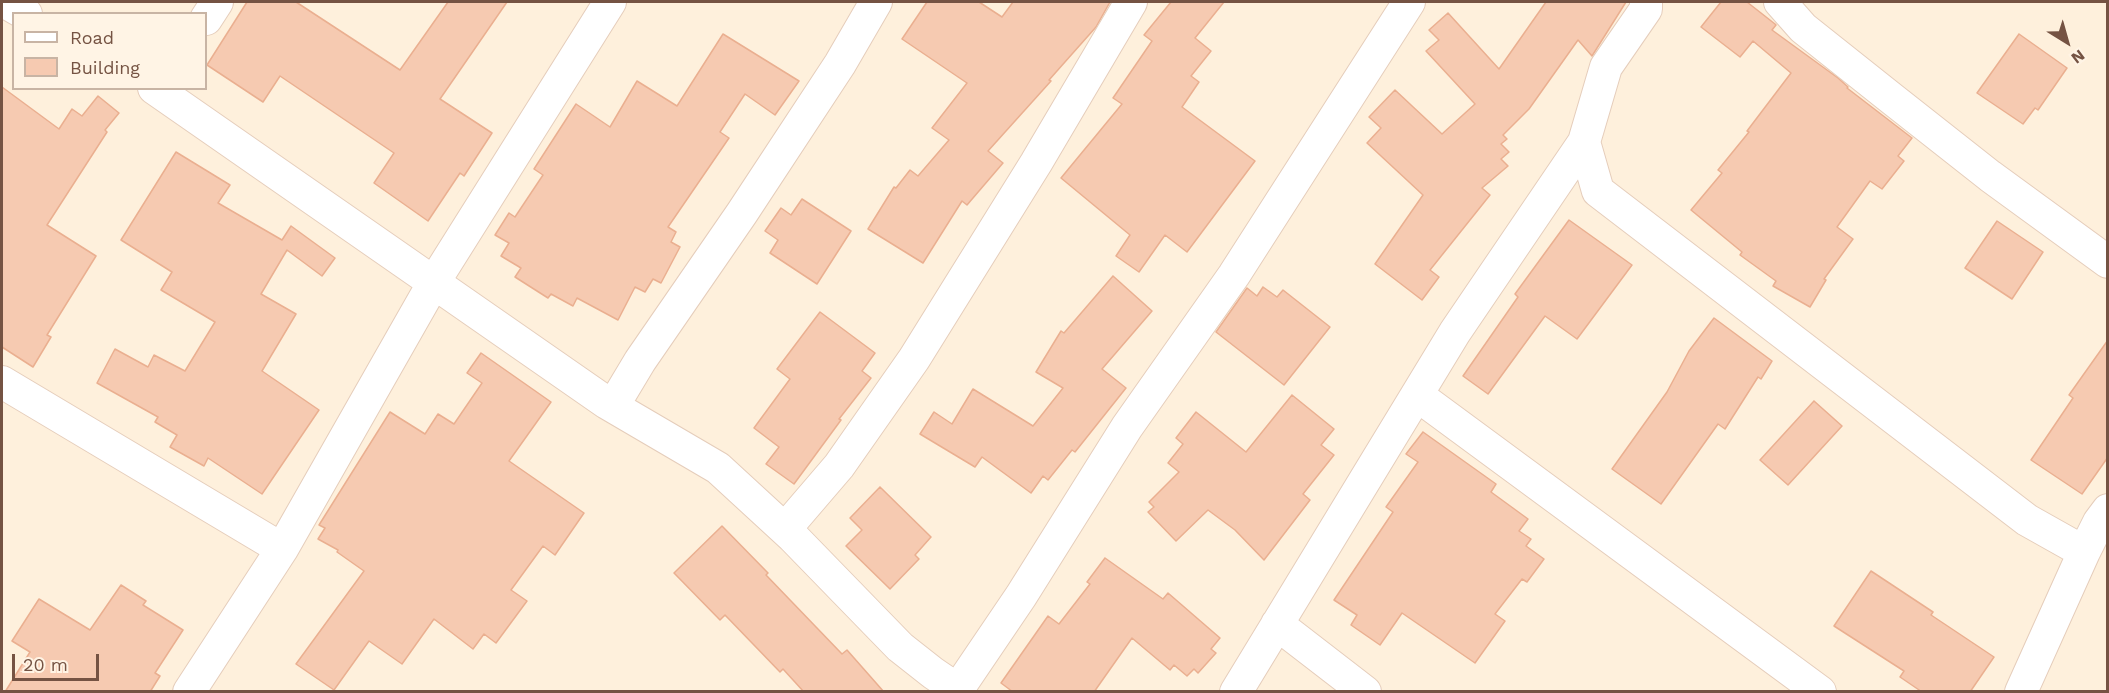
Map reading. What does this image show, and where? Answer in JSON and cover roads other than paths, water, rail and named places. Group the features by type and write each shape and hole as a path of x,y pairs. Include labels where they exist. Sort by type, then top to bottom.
{"street":[{"path":"5,2 22,12"},
{"path":"207,18 217,2"},
{"path":"189,692 282,549 434,282 610,2"},
{"path":"613,406 640,361 742,213 840,64 876,2"},
{"path":"785,530 839,466 914,359 1036,163 1131,2"},
{"path":"161,90 613,406 718,468 785,530 900,647 933,673 960,690 1127,427 1234,275 1408,2"},
{"path":"1780,2 1803,28 1990,176 2108,262"},
{"path":"1236,692 1455,332 1584,142 1606,67 1649,4"},
{"path":"1584,142 1598,191 2027,520 2084,552"},
{"path":"2,382 282,549"},
{"path":"1417,395 1820,692"},
{"path":"2021,692 2084,552 2099,522 2108,510"},
{"path":"1277,624 1365,692"}]}
